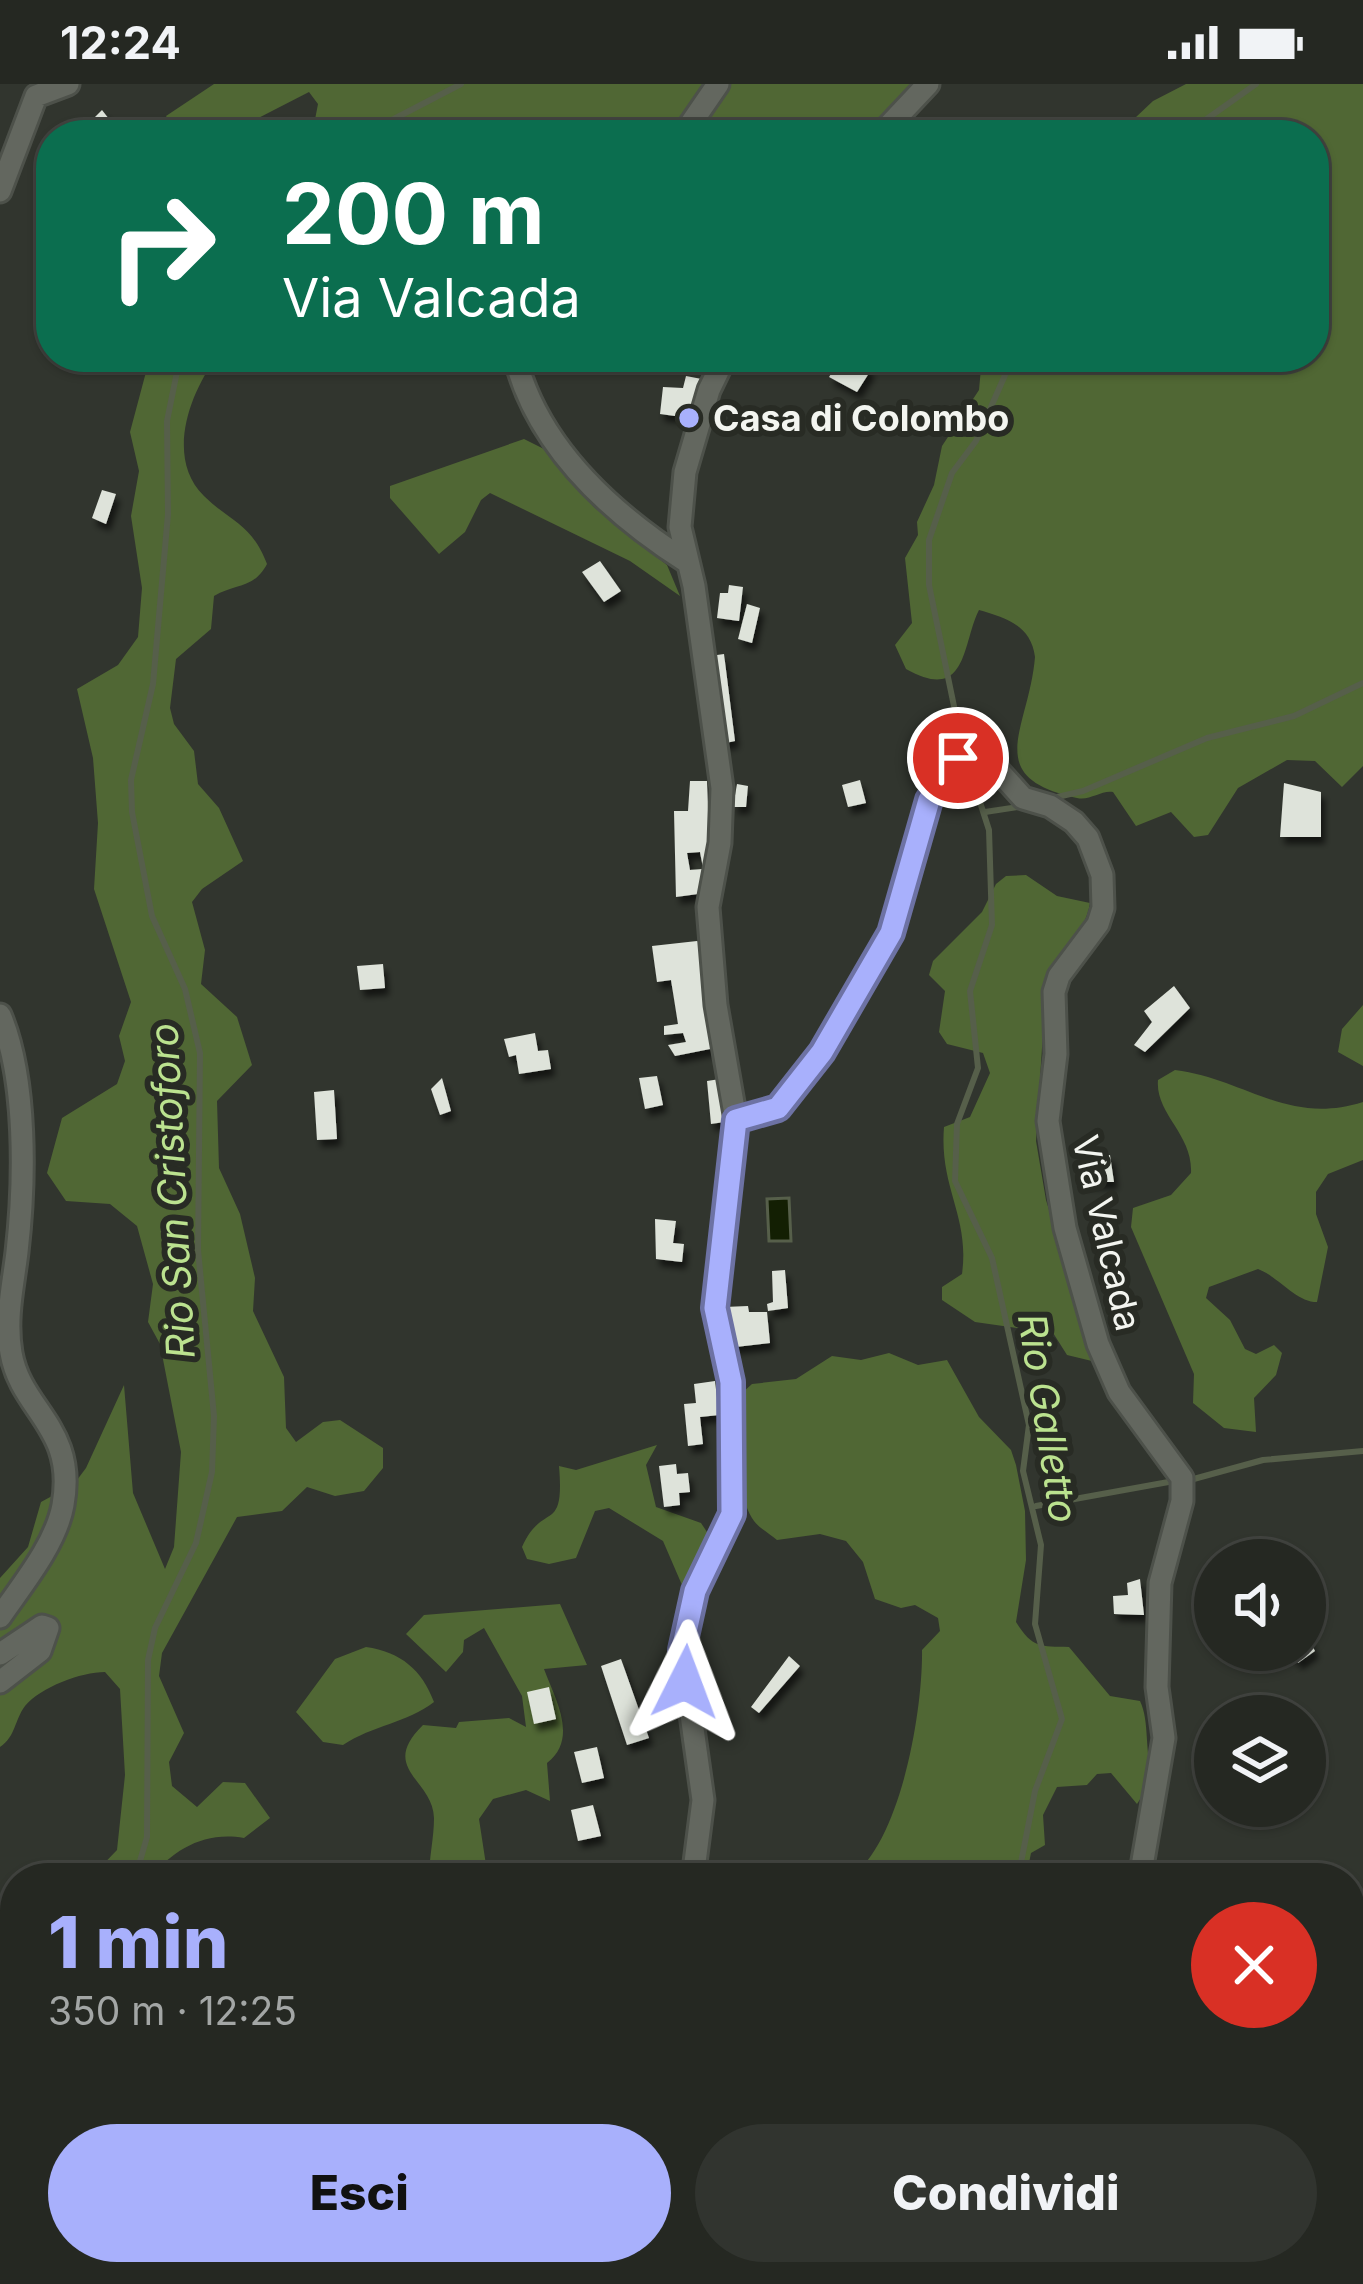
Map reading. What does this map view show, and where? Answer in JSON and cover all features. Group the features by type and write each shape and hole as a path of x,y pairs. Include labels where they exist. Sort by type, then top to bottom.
{"street":[{"path":"0,191 36,96 68,84"},
{"path":"693,120 718,84"},
{"path":"894,120 928,84"},
{"path":"521,372 540,424 566,456 629,520 687,562"},
{"path":"695,1863 703,1800 682,1650 695,1591 732,1514 731,1382 715,1308 736,1120 716,1005 708,907 720,843 722,788 680,526 685,472 718,372"},
{"name":"Via Valcada","path":"736,1120 778,1108 822,1052 891,933 929,800 958,758 986,758 1023,798 1064,814 1088,838 1102,875 1103,908 1054,992 1056,1054 1048,1120 1053,1174 1110,1375 1182,1478 1182,1501 1160,1582 1157,1687 1164,1738 1143,1863"},
{"path":"0,1015 15,1060 20,1102 18,1238 8,1320 11,1357 22,1384 56,1429 64,1489 57,1526 0,1617"},
{"path":"0,1654 42,1627 48,1628 40,1651 0,1682"}],"green space":[{"path":"214,84 707,84 681,120 315,120 318,104 309,92 254,120 168,120 166,116"},
{"path":"729,84 915,84 882,120 701,120"},
{"path":"1186,84 1363,84 1363,766 1342,787 1315,761 1287,760 1238,788 1208,835 1194,837 1171,812 1136,826 1113,792 1077,798 1047,789 1029,777 1017,747 1035,657 1028,637 1016,624 979,610 959,665 941,679 906,669 895,645 912,623 905,558 918,535 917,522 934,485 942,446 979,390 981,372 1329,372 1329,120 1133,120 1153,101"},
{"path":"146,372 206,372 186,425 186,463 204,496 248,532 267,564 250,582 214,596 211,629 176,659 170,708 174,724 194,751 198,784 219,808 243,861 202,889 192,902 205,950 201,984 237,1017 252,1065 217,1101 219,1168 240,1214 255,1278 253,1311 284,1377 286,1428 296,1442 323,1422 340,1420 383,1448 383,1468 364,1491 335,1496 307,1487 282,1511 237,1517 162,1653 159,1676 184,1733 169,1762 172,1786 197,1807 223,1782 245,1783 270,1818 244,1838 203,1840 165,1863 104,1863 117,1850 125,1775 120,1689 105,1672 73,1678 32,1699 0,1747 0,1578 28,1547 41,1502 74,1484 86,1468 124,1385 133,1493 165,1569 174,1547 181,1452 160,1344 148,1322 153,1284 137,1226 110,1204 66,1201 47,1173 62,1118 117,1084 125,1061 119,1036 131,1002 94,889 98,823 93,758 77,689 118,665 138,637 142,588 131,516 139,471 130,432"},
{"path":"524,439 544,449 594,507 667,565 680,596 630,561 490,493 481,500 465,532 439,554 390,498 390,486"},
{"path":"1026,875 1057,896 1090,903 1046,986 1036,1141 1046,1200 1096,1362 1067,1355 1043,1317 1033,1313 1017,1328 975,1322 942,1300 942,1287 962,1274 963,1254 946,1168 944,1127 970,1117 990,1073 983,1053 947,1044 939,1032 945,991 929,975 933,961 982,912 996,884 1006,876"},
{"path":"1363,1005 1363,1066 1338,1052 1342,1029"},
{"path":"1175,1070 1289,1105 1336,1108 1363,1102 1363,1160 1328,1174 1316,1192 1316,1214 1328,1247 1317,1302 1302,1298 1258,1269 1209,1287 1206,1298 1230,1320 1245,1349 1256,1354 1274,1345 1282,1353 1276,1375 1254,1398 1256,1432 1224,1428 1193,1403 1194,1374 1131,1227 1133,1208 1171,1195 1191,1173 1186,1147 1159,1092 1158,1080"},
{"path":"889,1353 918,1365 947,1360 979,1417 1011,1450 1016,1465 1025,1511 1026,1560 1016,1622 1038,1644 1069,1647 1110,1696 1140,1701 1143,1709 1153,1779 1137,1804 1111,1773 1097,1774 1087,1785 1057,1787 1043,1815 1045,1845 1031,1853 1029,1863 865,1863 883,1836 906,1773 922,1650 940,1631 938,1618 915,1605 901,1608 875,1599 863,1562 846,1541 820,1534 777,1540 762,1529 742,1493 736,1440 742,1393 752,1384 796,1379 832,1356 861,1360"},
{"path":"657,1445 646,1465 656,1507 701,1523 711,1538 685,1592 663,1541 609,1508 595,1511 576,1558 549,1564 527,1559 522,1547 559,1502 559,1466 576,1470"},
{"path":"560,1604 587,1665 544,1669 563,1730 557,1753 547,1763 550,1801 526,1790 493,1799 479,1819 486,1863 430,1863 434,1818 426,1793 406,1763 406,1753 423,1725 456,1728 459,1722 509,1718 526,1727 522,1696 484,1628 464,1640 463,1652 446,1672 406,1634 424,1615"},
{"path":"366,1647 409,1664 434,1702 343,1745 323,1742 296,1712 335,1659"}],"shaded area":[{"path":"789,1198 791,1241 769,1241 767,1199"}],"building":[{"path":"832,372 870,372 857,392 829,377"},
{"name":"Casa di Colombo","path":"686,376 707,380 698,419 660,414 663,387 683,388"},
{"path":"102,490 116,494 106,524 92,518"},
{"path":"600,561 621,591 604,602 582,572"},
{"path":"729,585 743,587 739,621 717,618 720,593 728,593"},
{"path":"747,604 760,608 752,643 738,639"},
{"path":"724,654 735,741 721,744 710,656"},
{"path":"860,780 866,803 848,807 842,785"},
{"path":"690,781 707,781 710,869 703,868 700,852 687,853 690,870 702,869 705,893 676,897 674,811 688,811"},
{"path":"1284,783 1321,792 1321,837 1280,837"},
{"path":"737,784 748,786 746,807 733,807"},
{"path":"703,943 720,1047 675,1056 668,1045 686,1042 683,1033 664,1035 664,1026 678,1024 671,980 657,982 652,946"},
{"path":"383,964 385,988 360,990 357,966"},
{"path":"1174,986 1190,1008 1145,1052 1134,1045 1152,1022 1144,1011"},
{"path":"535,1033 538,1051 548,1050 551,1069 519,1074 516,1055 509,1057 504,1039"},
{"path":"657,1076 663,1105 645,1109 639,1078"},
{"path":"442,1078 451,1111 440,1115 431,1089"},
{"path":"720,1079 724,1122 711,1124 707,1081"},
{"path":"334,1090 337,1139 317,1140 314,1092"},
{"path":"1110,1155 1114,1182 1084,1182 1082,1159"},
{"path":"655,1219 676,1221 673,1243 684,1244 682,1262 656,1259"},
{"path":"785,1270 788,1308 768,1311 767,1304 773,1302 772,1271"},
{"path":"748,1306 749,1312 767,1312 770,1343 727,1348 724,1307"},
{"path":"715,1381 719,1415 700,1417 703,1444 688,1446 684,1404 696,1403 694,1384"},
{"path":"676,1464 677,1474 688,1473 690,1492 679,1493 680,1505 664,1507 659,1466"},
{"path":"1140,1579 1144,1615 1114,1614 1113,1596 1128,1595 1127,1583"},
{"path":"789,1656 800,1666 759,1713 751,1707"},
{"path":"621,1659 649,1738 627,1745 601,1666"},
{"path":"549,1687 556,1719 534,1724 527,1692"},
{"path":"597,1747 604,1778 582,1783 574,1752"},
{"path":"593,1805 601,1836 578,1841 571,1810"}],"waterway":[{"name":"Rio San Cristoforo","path":"392,120 461,84"},
{"name":"Rio Galletto","path":"1205,120 1256,84"},
{"name":"Rio San Cristoforo","path":"139,1863 147,1837 148,1660 155,1628 196,1543 212,1472 214,1416 198,1250 200,1053 185,989 152,916 132,812 131,780 153,684 168,514 167,421 177,372"},
{"name":"Rio Galletto","path":"962,745 929,585 929,540 952,473 976,441 1006,372"},
{"path":"1053,798 1083,791 1207,738 1294,716 1363,683"},
{"name":"Rio Galletto","path":"968,765 989,830 992,925 970,991 978,1068 957,1124 955,1181 992,1258 1029,1425 1023,1471 1041,1545 1035,1624 1062,1719 1035,1791 1021,1863"},
{"path":"985,812 1025,806"},
{"path":"1190,1480 1263,1460 1363,1451"},
{"path":"1036,1506 1174,1481"}],"place":[{"name":"Casa di Colombo","path":"689,418"}],"route":[{"path":"685,1682 682,1650 695,1591 722,1545 732,1514 731,1382 715,1308 736,1120 778,1108 822,1052 891,933 911,877 929,800 940,777 958,758"}]}
